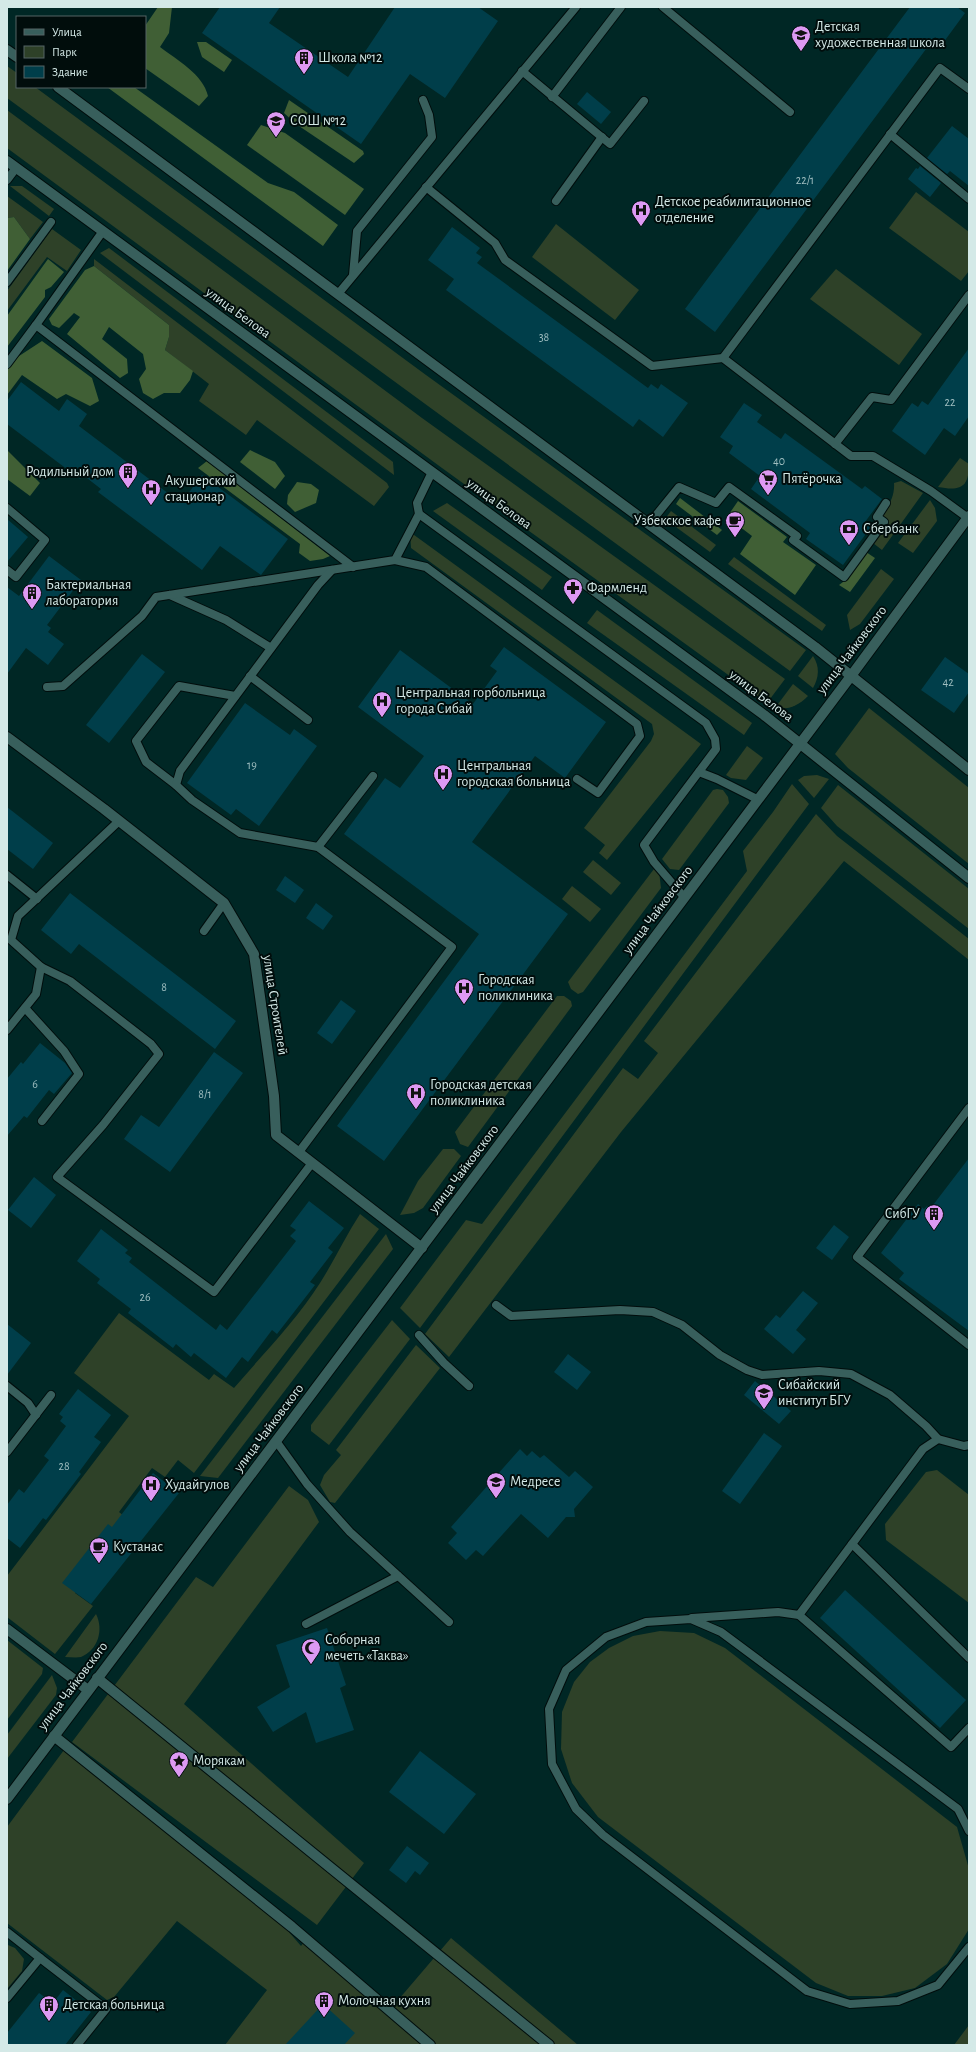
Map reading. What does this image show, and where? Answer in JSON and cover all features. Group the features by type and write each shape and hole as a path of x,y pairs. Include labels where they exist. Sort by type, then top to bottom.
{"street":[{"path":"7,50 16,56"},
{"path":"59,88 816,647 969,770"},
{"name":"улица Белова","path":"7,161 800,743 969,878"},
{"name":"улица Чайковского","path":"7,1798 422,1248 757,799 851,676 968,517"},
{"name":"улица Строителей","path":"7,737 119,821 224,903 254,954 274,1096 276,1135 422,1248"},
{"path":"7,1629 88,1690"},
{"path":"97,1678 549,2045"},
{"path":"54,1736 292,1927 430,2045"}],"lane":[{"path":"338,294 576,7"},
{"path":"552,97 621,7"},
{"path":"663,7 790,112"},
{"path":"723,358 940,68 969,89"},
{"path":"522,71 610,144 644,101"},
{"path":"353,275 357,231 432,137 429,115 423,100"},
{"path":"890,134 969,199"},
{"path":"556,201 602,137"},
{"path":"7,180 16,168"},
{"path":"426,187 495,243 505,260 652,366 723,358 851,456 873,456 931,491 968,517"},
{"path":"7,282 51,222"},
{"path":"7,364 103,231"},
{"path":"835,444 872,397 891,400 969,295"},
{"path":"36,325 353,567"},
{"path":"395,560 419,514 417,502 432,472"},
{"path":"649,524 679,486 716,503 729,487 797,536 794,540 844,577 884,522 877,517 886,503"},
{"path":"7,508 45,540 16,577 7,570"},
{"path":"419,514 706,724 715,739 716,749 644,845 654,862 684,897"},
{"path":"47,687 63,686 142,616 156,597 395,560 426,567 637,724 640,736 598,793 578,779"},
{"path":"176,785 180,771 318,585 332,570"},
{"path":"170,595 226,620 271,648"},
{"path":"250,676 308,720"},
{"path":"236,696 179,686 136,741 146,762 176,785 192,800 240,833 318,847 452,947 299,1152"},
{"path":"699,772 717,779 757,799"},
{"path":"318,847 373,776"},
{"path":"119,821 18,916 11,940 41,967 70,981 150,1044 159,1054 103,1126 57,1177 214,1292 312,1163"},
{"path":"7,875 37,899"},
{"path":"204,931 224,903"},
{"path":"7,1030 36,994 41,967"},
{"path":"25,1008 64,1051 79,1074 42,1121"},
{"path":"969,1108 857,1257 969,1345"},
{"path":"496,1305 511,1316 620,1310 653,1312 682,1325 720,1355 747,1370 762,1375 819,1371 851,1374 890,1396 926,1426 938,1439 964,1446 969,1445"},
{"path":"419,1335 444,1363 469,1386"},
{"path":"7,1386 28,1402 36,1415"},
{"path":"7,1452 51,1395"},
{"path":"799,1615 923,1449 938,1439"},
{"path":"276,1441 307,1484 350,1532 449,1622"},
{"path":"852,1544 969,1658"},
{"path":"306,1624 398,1576"},
{"path":"969,1728 951,1748 799,1615 778,1612 646,1622 606,1637 566,1670 550,1709 552,1764 576,1809 602,1835 807,1991 850,2004 898,2001 938,1985 969,1947"},
{"path":"691,1618 721,1632 958,1809 969,1831"},
{"path":"7,1932 106,2009 77,2045"},
{"path":"7,1998 40,1958"}],"green space":[{"path":"158,7 172,7 169,33 160,47 181,62 201,81 208,96 199,106 146,69 146,25"},
{"path":"197,42 206,42 232,60 224,72 202,57"},
{"path":"7,66 16,72 16,88 36,88 426,375 806,650 790,671 7,98"},
{"path":"108,88 135,88 268,183 294,192 338,225 323,246"},
{"path":"289,100 363,151 364,154 354,163 296,124 284,113"},
{"path":"7,110 422,418 785,679 767,703 442,468 7,148"},
{"path":"261,125 285,133 364,189 345,215 247,145"},
{"path":"10,186 22,186 54,209 49,216"},
{"path":"916,192 969,232 969,271 961,281 889,228"},
{"path":"7,196 43,222 30,239 14,217 7,218"},
{"path":"14,217 30,239 7,271 7,218"},
{"path":"556,224 639,290 615,320 532,257"},
{"path":"52,229 81,250 67,271 47,257 7,311 7,291"},
{"path":"109,248 393,462 394,475 100,253"},
{"path":"48,259 64,272 51,287 45,290 45,297 7,347 7,316"},
{"path":"94,259 387,483 389,487 374,506 257,420 246,435 199,401 209,384 165,350 169,337 169,325 94,266"},
{"path":"94,266 169,325 169,337 165,350 193,371 190,380 180,393 164,393 153,399 143,393 139,379 146,369 143,354 109,327 102,339 127,359 128,373 120,378 67,334 80,317 74,313 59,328 52,325 49,319 85,270"},
{"path":"836,269 922,334 899,365 810,299"},
{"path":"42,341 92,378 99,401 90,406 66,394 57,399 22,375 7,395 7,370 16,358"},
{"path":"7,450 40,483 30,496 7,479"},
{"path":"250,450 275,462 285,476 275,489 240,462"},
{"path":"960,458 969,464 969,472 965,483 957,488 938,487"},
{"path":"207,461 330,556 323,559 310,561 299,553 300,544 198,468"},
{"path":"901,481 923,493 882,550 873,543 889,521 881,516 891,501 894,492 894,483"},
{"path":"297,482 311,484 319,490 316,503 295,512 287,504 288,495"},
{"path":"680,498 722,530 717,535 676,504"},
{"path":"930,500 935,508 937,521 913,553 898,543"},
{"path":"738,501 787,537 783,542 816,565 795,595 740,554 752,536 727,517"},
{"path":"447,503 552,577 542,590 433,511"},
{"path":"671,511 716,545 710,552 665,519"},
{"path":"410,532 701,744 607,860 599,853 605,845 584,828 651,741 654,734 652,724 411,548"},
{"path":"866,552 875,558 850,592 839,585 847,579"},
{"path":"734,557 826,625 822,631 728,564"},
{"path":"881,569 894,579 860,624 850,630 847,615"},
{"path":"597,610 752,723 744,735 587,623"},
{"path":"813,656 817,664 818,672 817,680 813,688 798,676"},
{"path":"793,684 808,696 801,702 789,708 775,708"},
{"path":"869,708 969,788 969,864 848,768 835,754"},
{"path":"747,746 763,758 746,780 731,778 726,775"},
{"path":"817,775 829,779 814,798 798,780 804,776"},
{"path":"792,784 809,804 420,1328 400,1308 466,1220 482,1224 747,871 743,851"},
{"path":"838,785 969,889 969,929 837,826 821,808"},
{"path":"713,790 723,790 728,797 729,803 679,870 670,869 662,859"},
{"path":"816,814 837,836 969,939 969,960 844,861 621,1132 449,1357 425,1334 623,1068 638,1079 658,1053 644,1041"},
{"path":"593,860 621,883 611,895 583,872"},
{"path":"654,869 659,871 661,888 583,992 578,994 571,989 568,982"},
{"path":"572,886 601,909 590,922 562,899"},
{"path":"557,996 564,996 571,1001 572,1006 468,1147 460,1144 455,1132"},
{"path":"443,1149 454,1149 461,1156 423,1208 414,1213 400,1215 418,1181"},
{"path":"360,1214 379,1229 194,1473 178,1460 165,1477 152,1468 119,1512 130,1521 75,1593 93,1606 55,1654 7,1617 7,1576 129,1416 74,1373 119,1313 209,1380 214,1374 234,1388 290,1324 311,1297"},
{"path":"386,1234 393,1249 218,1478 200,1476"},
{"path":"392,1320 410,1339 329,1445 311,1431 311,1425"},
{"path":"416,1345 440,1368 335,1503 330,1502 320,1485 324,1475 341,1455 336,1450"},
{"path":"937,1470 969,1495 969,1603 886,1540 885,1524 926,1472"},
{"path":"289,1486 308,1500 319,1522 184,1704 364,1863 317,1925 72,1742 196,1577 213,1587"},
{"path":"96,1614 99,1633 98,1639 92,1650 81,1657 65,1657"},
{"path":"660,1631 694,1633 725,1648 957,1827 969,1869 969,1929 947,1964 915,1988 882,1996 848,1996 816,1983 598,1817 572,1783 561,1749 562,1712 574,1682 590,1662 609,1648 633,1636"},
{"path":"7,1640 43,1668 42,1674 7,1720"},
{"path":"52,1675 57,1688 56,1695 7,1759 7,1735"},
{"path":"64,1750 276,1917 301,1946 307,1938 393,2006 451,1938 578,2045 225,2045 267,1990 177,1921 114,1997 107,2000 7,1923 7,1827"},
{"path":"8,1945 15,1948 24,1959 22,1971 7,1989"},
{"path":"969,2025 969,2045 954,2045"}],"building":[{"name":"Школа №12","path":"220,7 280,7 269,23 348,77 395,7 478,7 498,21 445,98 410,74 361,144 202,33"},
{"path":"910,7 957,7 965,13 943,43 935,37 715,332 685,309"},
{"path":"587,92 611,112 601,124 577,104"},
{"path":"952,126 969,139 969,186 950,171 947,174 927,158"},
{"path":"920,166 941,183 930,197 908,179 916,168 918,169"},
{"path":"452,227 480,248 476,253 482,257 477,263 648,388 651,384 658,389 661,384 688,403 663,437 639,419 633,427 446,290 454,279 428,260"},
{"path":"969,348 969,416 955,436 944,428 925,455 892,431 912,403 918,407 922,401 928,405"},
{"name":"Родильный дом","path":"21,382 59,411 67,399 87,414 79,426 181,503 202,475 288,539 261,575 220,546 202,570 98,492 101,489 83,475 80,479 7,424 7,401"},
{"path":"744,403 762,415 757,422 781,439 785,433 862,489 865,486 882,499 865,522 871,527 843,565 806,539 810,533 751,489 760,476 729,453 733,446 720,437"},
{"path":"7,519 28,537 7,562"},
{"name":"Бактериальная лаборатория","path":"49,556 81,580 47,625 51,628 48,632 64,644 48,665 26,648 7,674 7,587 19,596"},
{"name":"Центральная городская больница","path":"504,647 606,722 565,778 535,756 472,842 568,914 384,1161 337,1126 479,934 344,834 385,778 400,788 424,756 358,707 400,650 473,704 497,671 490,666"},
{"path":"142,654 165,672 109,743 86,725"},
{"path":"945,657 969,674 969,692 954,713 921,690"},
{"path":"245,703 290,735 294,729 317,746 259,826 236,809 231,815 187,783"},
{"path":"7,807 53,843 33,869 7,849"},
{"path":"285,876 304,890 295,903 276,890"},
{"path":"70,893 236,1021 215,1049 79,944 71,954 41,930"},
{"path":"316,903 333,916 323,930 306,918"},
{"path":"341,1000 356,1011 332,1044 317,1033"},
{"path":"40,1043 65,1063 72,1073 54,1094 49,1090 27,1118 24,1116 7,1136 7,1079 21,1062 23,1064"},
{"path":"214,1052 243,1073 170,1172 124,1139 141,1115 159,1127"},
{"name":"СибГУ","path":"969,1158 969,1331 899,1279 904,1273 881,1253 918,1204 924,1209 927,1206 930,1209"},
{"path":"34,1177 56,1195 31,1228 8,1210"},
{"path":"309,1201 344,1228 328,1248 333,1252 310,1282 315,1285 277,1334 272,1330 248,1362 242,1357 226,1378 194,1353 191,1357 176,1344 173,1348 128,1313 131,1309 97,1283 100,1279 77,1261 101,1229 128,1250 125,1253 132,1258 129,1262 216,1330 220,1324 227,1330 296,1241 290,1236 296,1230 290,1226"},
{"path":"834,1225 849,1237 832,1260 816,1248"},
{"path":"803,1291 818,1303 796,1330 806,1339 793,1354 764,1329 776,1315 780,1318"},
{"path":"7,1324 31,1343 7,1375"},
{"path":"568,1354 591,1372 577,1390 554,1372"},
{"path":"755,1381 791,1411 779,1424 744,1395"},
{"path":"78,1389 111,1415 94,1437 101,1442 79,1472 81,1474 46,1520 43,1518 20,1548 7,1538 7,1505 19,1489 24,1493 49,1460 44,1456 66,1426 60,1421 63,1417 59,1414"},
{"path":"764,1433 782,1446 740,1504 722,1491"},
{"path":"520,1449 527,1456 532,1451 540,1458 544,1455 569,1477 575,1471 593,1487 574,1509 575,1517 566,1517 548,1538 521,1514 483,1556 476,1550 466,1560 448,1543 457,1533 451,1527"},
{"path":"153,1473 179,1493 91,1604 62,1583 108,1524 112,1527"},
{"path":"845,1590 966,1700 940,1728 820,1618"},
{"name":"Соборная мечеть «Таква»","path":"327,1628 346,1685 340,1688 354,1730 316,1743 306,1712 273,1732 257,1707 290,1687 276,1645"},
{"path":"420,1751 476,1794 444,1834 389,1792"},
{"path":"407,1846 429,1863 420,1875 415,1871 406,1883 389,1870"},
{"name":"Детская больница","path":"63,1990 91,2012 65,2045 7,2045 7,2033 39,1993 53,2003"},
{"name":"Молочная кухня","path":"323,2004 355,2033 344,2045 285,2045"}],"place":[{"name":"Детская художественная школа","path":"801,52"},
{"name":"Школа №12","path":"304,75"},
{"name":"СОШ №12","path":"276,138"},
{"name":"Детское реабилитационное отделение","path":"641,227"},
{"name":"Родильный дом","path":"128,489"},
{"name":"Пятёрочка","path":"768,496"},
{"name":"Акушерский стационар","path":"151,506"},
{"name":"Узбекское кафе","path":"735,538"},
{"name":"Сбербанк","path":"849,546"},
{"name":"Фармленд","path":"573,605"},
{"name":"Бактериальная лаборатория","path":"32,610"},
{"name":"Центральная горбольница города Сибай","path":"382,718"},
{"name":"Центральная городская больница","path":"443,791"},
{"name":"Городская поликлиника","path":"464,1005"},
{"name":"Городская детская поликлиника","path":"416,1110"},
{"name":"СибГУ","path":"934,1231"},
{"name":"Сибайский институт БГУ","path":"764,1410"},
{"name":"Медресе","path":"496,1499"},
{"name":"Худайгулов","path":"151,1502"},
{"name":"Кустанас","path":"99,1564"},
{"name":"Соборная мечеть «Таква»","path":"311,1665"},
{"name":"Морякам","path":"179,1778"},
{"name":"Молочная кухня","path":"324,2018"},
{"name":"Детская больница","path":"49,2022"}]}
